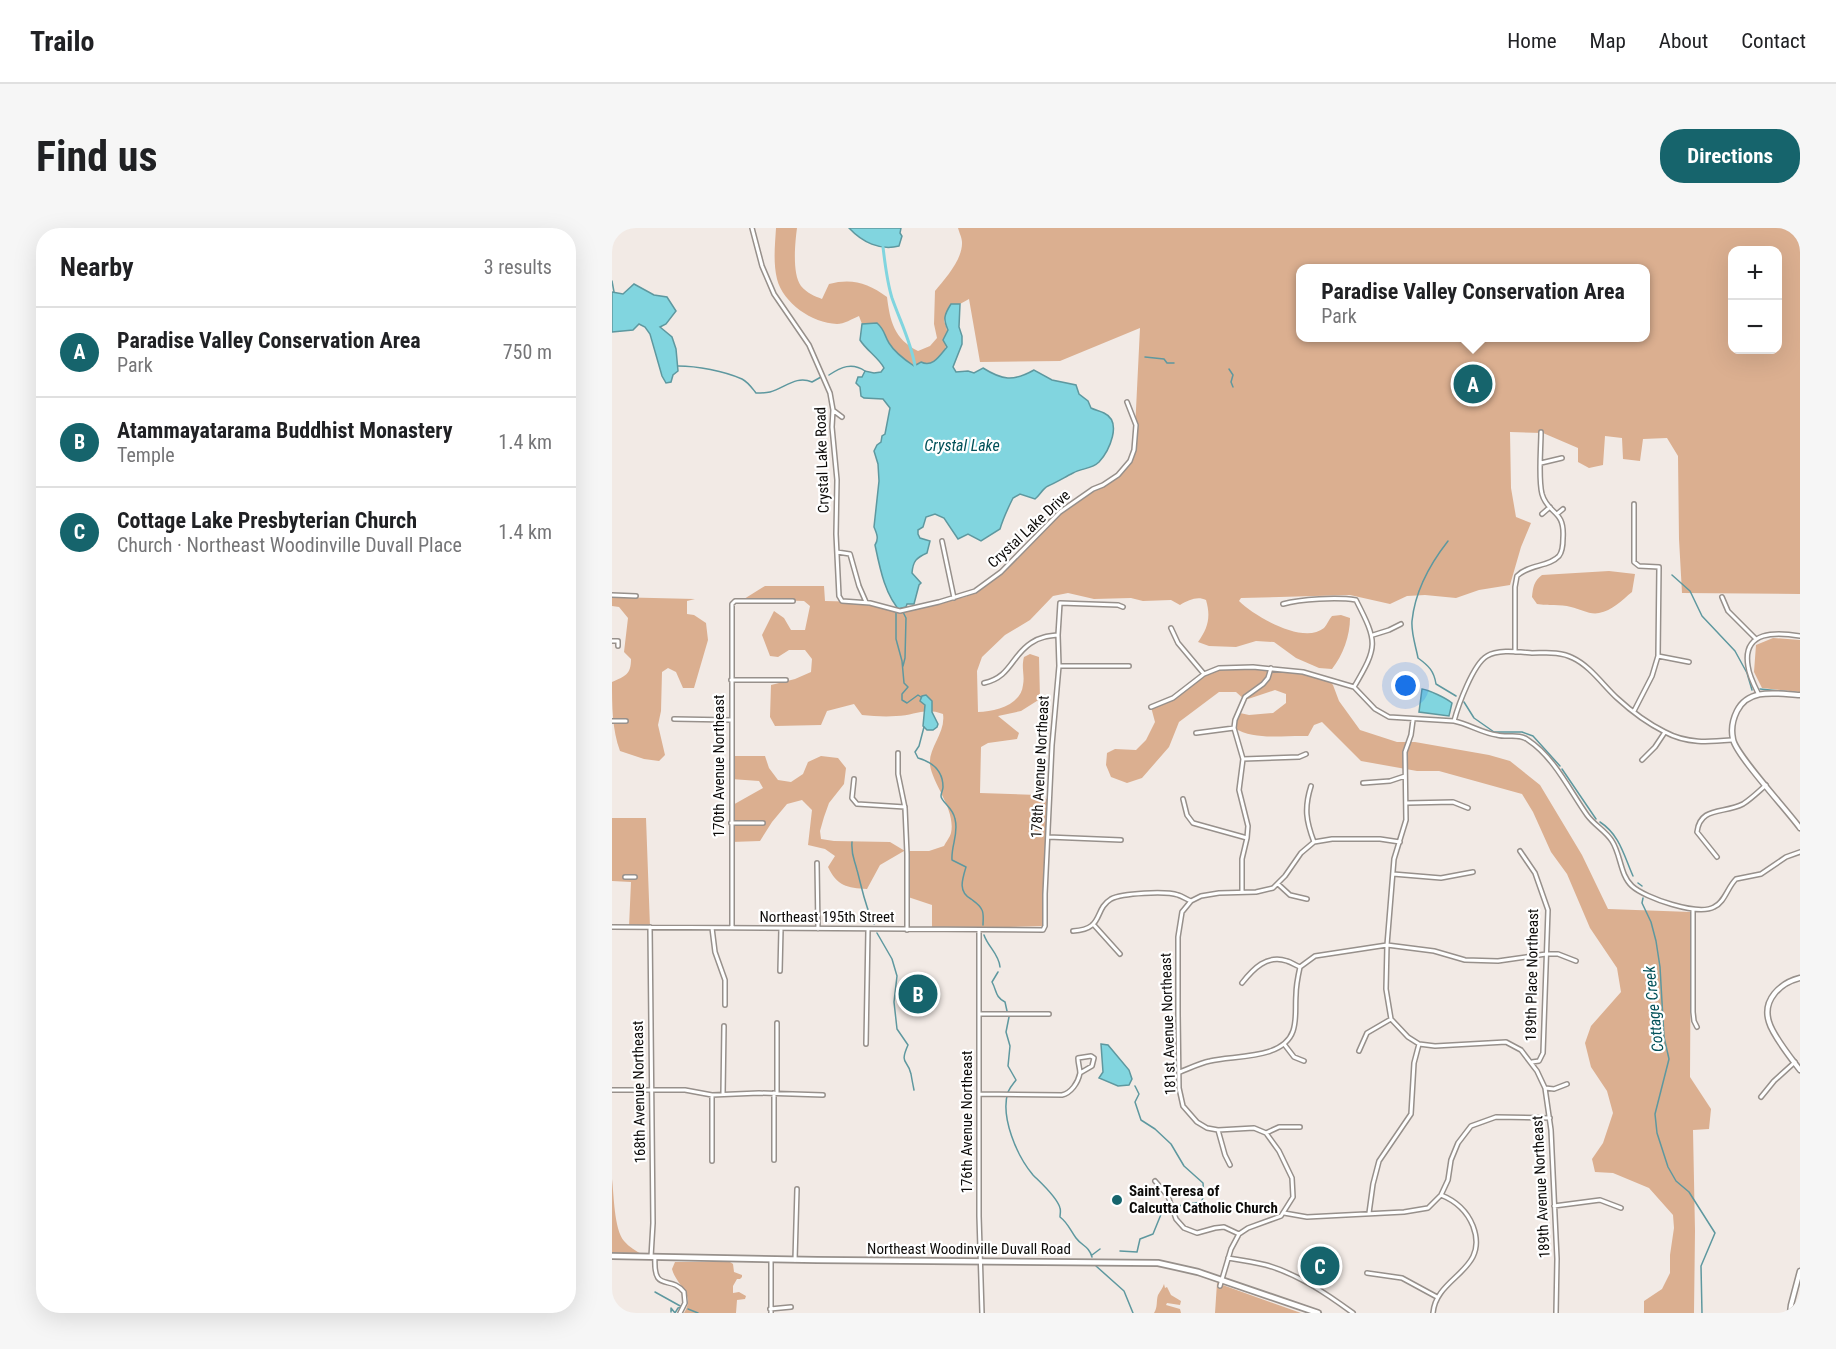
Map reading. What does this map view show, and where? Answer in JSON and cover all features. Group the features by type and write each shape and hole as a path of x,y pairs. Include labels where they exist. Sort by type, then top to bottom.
{"main road":[{"name":"Northeast Woodinville Duvall Road","path":"612,1256 1158,1263 1184,1268 1318,1313"}],"street":[{"name":"Crystal Lake Road","path":"752,228 762,266 771,287 809,345 830,393 837,480 839,599 845,603 866,602 901,610 947,600"},
{"name":"Crystal Lake Drive","path":"947,600 975,591 1001,572 1060,512 1092,489 1118,475 1130,461 1134,450 1136,425 1127,402"},
{"path":"833,410 842,417"},
{"path":"1515,652 1517,576 1531,567 1557,558 1561,553 1564,527 1562,520 1542,494 1541,432"},
{"path":"1541,463 1562,458"},
{"path":"1634,711 1652,676 1658,656 1659,567 1639,566 1634,562 1635,504"},
{"path":"1542,514 1550,507"},
{"path":"1557,514 1563,509"},
{"path":"942,541 954,598"},
{"path":"837,552 846,553 851,557 866,602"},
{"path":"612,595 636,596"},
{"path":"1722,597 1728,610 1756,639"},
{"path":"1283,604 1303,601 1356,600 1373,635 1371,658 1354,687"},
{"name":"170th Avenue Northeast","path":"732,928 732,604 735,601 792,601"},
{"name":"178th Avenue Northeast","path":"1042,931 1046,927 1045,894 1059,666 1060,603 1118,604 1123,608"},
{"path":"1373,635 1401,624"},
{"path":"1171,628 1178,643 1204,674"},
{"path":"1758,693 1747,660 1756,639 1772,633 1800,636"},
{"path":"984,683 995,680 1007,671 1030,643 1058,635"},
{"path":"612,641 618,641 618,646"},
{"path":"1454,721 1459,703 1479,663 1487,656 1515,652 1560,653 1574,658 1618,699 1665,732 1684,740 1705,742 1732,740"},
{"path":"1658,656 1689,662"},
{"path":"1059,666 1129,666"},
{"path":"1151,707 1173,698 1204,674 1219,668 1231,666 1271,668 1303,672 1354,687 1375,710 1389,717 1454,721 1498,736 1520,736 1535,745 1571,788 1587,815 1612,841 1632,886 1643,894 1693,910 1712,909 1736,879 1761,874 1786,857 1800,852"},
{"path":"1242,892 1242,859 1247,838 1246,817 1239,790 1243,759 1234,728 1236,715 1245,697 1263,684 1271,668"},
{"path":"731,680 786,680"},
{"path":"1800,695 1758,693 1748,699 1738,708 1733,724 1732,740 1800,828"},
{"path":"674,719 731,720"},
{"path":"1413,720 1412,735 1405,752 1406,820 1394,859 1387,945 1386,997 1391,1019 1419,1044 1435,1046 1506,1042 1521,1050 1532,1062"},
{"path":"612,721 626,721"},
{"path":"1196,733 1234,728"},
{"path":"1642,760 1665,732"},
{"path":"897,753 898,774 905,807 907,930"},
{"path":"1243,759 1299,757 1306,754"},
{"path":"1363,783 1390,781 1405,776"},
{"path":"854,779 852,798 857,804 905,807"},
{"path":"1717,857 1697,832 1698,823 1705,815 1744,803 1766,785"},
{"path":"1311,786 1305,802 1314,842"},
{"path":"1183,799 1187,815 1192,823 1247,838"},
{"path":"1407,803 1453,802 1468,808"},
{"path":"731,823 763,823"},
{"path":"1048,837 1121,840"},
{"path":"1073,931 1085,930 1093,924 1107,903 1120,896 1168,893 1191,901 1210,894 1265,891 1278,884 1301,852 1314,842 1332,839 1380,839 1400,842"},
{"name":"189th Place Northeast","path":"1520,851 1535,873 1548,910 1544,1053 1539,1061 1532,1062"},
{"path":"817,863 818,929"},
{"path":"1393,874 1441,879 1473,872"},
{"path":"625,877 635,877"},
{"path":"1278,884 1290,895 1307,899"},
{"name":"181st Avenue Northeast","path":"1191,901 1182,912 1178,937 1179,1088 1183,1106 1197,1122 1207,1128 1218,1130"},
{"path":"1693,910 1693,1012 1697,1027"},
{"path":"1093,924 1120,954"},
{"name":"Northeast 195th Street","path":"612,927 1042,931"},
{"name":"168th Avenue Northeast","path":"650,927 653,1257"},
{"path":"712,928 715,952 725,980 725,1005"},
{"path":"780,929 780,971"},
{"path":"866,1044 867,930"},
{"name":"176th Avenue Northeast","path":"979,930 982,1313"},
{"path":"1180,1072 1210,1061 1259,1055 1284,1044 1292,1034 1295,1022 1300,967 1315,956 1387,945 1434,951 1465,960 1498,961 1558,954 1576,961"},
{"path":"1242,983 1256,967 1270,960 1287,961 1300,967"},
{"path":"1800,978 1780,986 1769,1002 1768,1011 1769,1022 1800,1070"},
{"path":"980,1014 1049,1014"},
{"path":"1359,1051 1367,1034 1391,1019"},
{"path":"774,1160 777,1023"},
{"path":"723,1094 724,1026"},
{"path":"1284,1044 1294,1057 1304,1061"},
{"path":"1370,1213 1373,1184 1379,1161 1411,1114 1414,1063 1419,1044"},
{"path":"979,1094 1062,1095 1071,1090 1080,1073 1092,1066 1094,1058 1091,1056 1078,1058 1080,1073"},
{"name":"189th Avenue Northeast","path":"1532,1062 1545,1088 1550,1118 1557,1259 1556,1313"},
{"path":"1761,1097 1774,1081 1795,1062"},
{"path":"1545,1088 1554,1089 1567,1084"},
{"path":"612,1090 685,1090 712,1095 776,1093 823,1095"},
{"path":"712,1095 712,1161"},
{"path":"1284,1213 1307,1217 1428,1208 1441,1195 1448,1180 1458,1143 1471,1126 1491,1118 1504,1116 1550,1118"},
{"path":"1266,1133 1279,1127 1300,1127"},
{"path":"1220,1286 1228,1258 1239,1234 1284,1213 1293,1197 1292,1178 1279,1151 1266,1133 1254,1128 1218,1130 1230,1165"},
{"path":"1155,1181 1168,1196 1176,1219 1184,1228 1197,1233 1224,1227 1239,1234"},
{"path":"795,1260 797,1190"},
{"path":"1433,1313 1437,1297 1473,1258 1477,1243 1467,1213 1454,1200 1441,1195"},
{"path":"1554,1206 1600,1200 1621,1208"},
{"path":"653,1257 658,1278 665,1283 678,1286 684,1292 686,1303 680,1313"},
{"path":"1228,1258 1265,1265 1291,1275 1353,1313"},
{"path":"771,1259 771,1311 791,1307"},
{"path":"1791,1313 1800,1271"},
{"path":"1367,1273 1402,1278 1437,1297"}],"shaded area":[{"path":"776,228 797,228 796,274 801,286 822,299 829,284 837,282 859,283 873,288 887,297 892,321 898,335 918,351 930,346 937,338 934,324 935,291 960,255 962,242 958,228 1800,228 1800,594 1682,593 1678,456 1667,438 1643,439 1640,461 1623,459 1622,438 1605,436 1603,465 1589,468 1578,462 1578,448 1543,433 1510,432 1511,488 1516,517 1531,523 1510,585 1479,590 1456,598 1407,596 1390,604 1350,595 1241,598 1239,601 1256,614 1292,631 1315,632 1324,628 1332,616 1341,615 1350,618 1345,645 1332,669 1319,668 1296,658 1274,642 1256,641 1236,647 1209,646 1198,642 1206,627 1208,617 1206,600 1203,599 1193,599 1180,605 1171,600 1094,599 1068,593 1053,596 1030,620 1005,635 982,657 977,671 978,712 992,711 1018,698 1023,681 1024,657 1030,654 1039,657 1040,699 1021,711 998,716 1019,733 1017,739 988,743 981,747 980,793 1038,795 1051,801 1045,926 932,929 932,905 905,896 904,851 880,865 867,889 843,885 828,867 835,856 825,849 808,845 812,810 802,800 787,804 760,841 731,842 731,806 763,788 759,781 731,779 731,756 765,756 769,768 778,780 791,782 803,774 808,762 821,756 838,758 846,768 844,784 829,803 820,831 821,839 890,842 905,851 929,851 944,846 950,835 952,824 930,765 930,759 942,728 943,714 930,711 903,716 862,715 854,704 827,711 821,725 775,726 770,717 771,685 811,672 812,659 805,650 789,650 778,657 770,656 762,635 774,611 784,618 791,630 805,630 810,606 804,601 744,599 765,586 824,586 825,601 866,602 900,611 965,597 976,592 1001,572 1072,502 1118,475 1130,461 1134,450 1140,328 1060,361 980,362 969,299 960,304 951,305 944,321 947,343 939,358 932,363 915,366 895,351 877,323 862,324 859,316 840,324 818,320 792,304 780,288 777,279"},
{"path":"1609,571 1635,574 1632,592 1617,605 1604,612 1592,613 1567,606 1537,604 1532,597 1534,584 1542,575"},
{"path":"612,597 695,599 687,601 687,614 694,615 706,623 708,640 694,688 683,688 676,672 668,668 662,672 661,711 658,725 665,755 659,761 620,751 617,743 613,717 612,682 626,674 630,668 631,659 624,652 628,618 619,607 612,606"},
{"path":"1773,638 1800,640 1800,692 1762,688 1754,672 1756,645"},
{"path":"1253,667 1303,672 1328,679 1339,701 1360,730 1397,742 1415,742 1510,761 1540,785 1582,855 1608,909 1691,912 1690,1077 1711,1109 1709,1129 1693,1130 1694,1313 1644,1313 1644,1301 1662,1289 1670,1273 1673,1215 1649,1188 1613,1173 1595,1172 1592,1159 1603,1143 1613,1113 1607,1091 1591,1067 1585,1043 1591,1026 1621,992 1617,968 1590,928 1567,874 1551,852 1522,794 1439,771 1417,771 1361,761 1322,722 1314,725 1308,736 1251,735 1234,728 1235,720 1240,713 1249,715 1273,713 1286,703 1286,694 1275,690 1245,700 1236,692 1219,692 1179,722 1169,747 1142,778 1127,783 1111,777 1106,765 1107,753 1115,749 1136,750 1146,740 1155,722 1151,707 1173,698 1204,674 1219,668"},
{"path":"612,818 646,818 650,927 629,927 631,882 612,881"},
{"path":"612,1179 616,1220 621,1236 628,1245 643,1255 612,1255"},
{"path":"675,1262 730,1262 733,1264 734,1272 742,1277 737,1279 733,1286 733,1293 739,1292 746,1296 745,1299 737,1300 736,1313 684,1313 688,1300 674,1275 672,1269"},
{"path":"1217,1283 1301,1313 1215,1313"},
{"path":"1164,1284 1171,1295 1181,1301 1180,1305 1167,1303 1166,1305 1180,1309 1181,1313 1154,1313 1158,1295"}],"water":[{"path":"849,228 901,228 902,236 899,246 878,246 866,241"},
{"path":"634,284 654,295 667,297 676,311 666,324 660,327 672,337 676,349 678,371 673,375 671,382 666,383 662,376 650,334 645,327 639,324 633,330 612,332 612,292 623,294"},
{"name":"Crystal Lake","path":"951,304 960,304 959,327 962,344 953,367 956,372 974,373 983,368 1002,377 1014,378 1034,370 1052,380 1076,385 1079,394 1088,401 1091,408 1110,417 1113,423 1112,437 1107,451 1096,464 1076,471 1046,487 1035,499 1020,494 1013,498 1000,529 981,541 968,534 958,539 944,518 935,514 926,517 918,534 920,538 930,541 927,553 916,560 912,573 921,583 914,604 907,604 906,607 901,608 901,612 887,590 875,545 877,536 874,527 879,481 878,464 874,451 885,434 890,408 883,399 861,396 860,387 856,383 858,377 862,377 865,371 881,372 884,368 860,340 862,324 877,323 894,350 914,366 921,362 929,363 936,360 947,347 943,340 948,330 945,317"},
{"path":"1422,689 1437,694 1452,703 1449,716 1419,712"},
{"path":"926,695 932,701 932,712 938,724 933,730 927,730 923,726 925,705 920,701 922,696"},
{"path":"1101,1044 1108,1045 1129,1070 1132,1079 1129,1085 1118,1086 1099,1078 1103,1072"}],"waterway":[{"path":"883,247 890,292 915,366"},
{"path":"612,281 614,292"},
{"path":"1145,357 1164,359 1167,363 1174,363"},
{"path":"678,366 735,376 746,382 756,393 770,392 801,380 812,382 821,377"},
{"path":"829,375 851,366 865,371"},
{"path":"1229,369 1233,375 1231,382 1233,387"},
{"name":"Cottage Creek","path":"1448,541 1429,569 1420,589 1412,626 1418,658 1430,669 1436,684 1456,696"},
{"path":"1672,575 1690,591 1702,616 1735,651 1747,673 1752,690"},
{"path":"896,612 896,639 902,661 904,683 908,687 902,694 902,700 907,703 918,695 921,697"},
{"path":"903,612 906,618 903,666"},
{"path":"1760,689 1800,693"},
{"name":"Cottage Creek","path":"1464,702 1474,718 1494,732 1522,732 1533,736 1560,766"},
{"path":"924,727 915,752 918,758 936,768 941,776 943,787 941,795 952,811 956,824 952,860 966,867 962,881 964,893 981,908 983,925"},
{"name":"Cottage Creek","path":"1562,769 1596,819"},
{"name":"Cottage Creek","path":"1600,822 1617,840 1633,876"},
{"path":"852,842 853,856 874,924"},
{"name":"Cottage Creek","path":"1638,883 1642,886"},
{"name":"Cottage Creek","path":"1643,898 1642,903 1651,922 1656,941 1660,967 1664,1037 1669,1059 1655,1114 1657,1133 1668,1167 1676,1181 1689,1192 1715,1233 1701,1266 1702,1313"},
{"path":"877,933 892,959 897,976 894,1002 897,1029 908,1045 904,1059 910,1069 914,1090"},
{"path":"984,935 998,958 1000,967"},
{"path":"998,972 992,982 998,996 1005,1002 1007,1011"},
{"path":"1009,1017 1006,1032 1010,1046 1008,1066 1016,1080 1009,1090 1006,1113 1012,1136 1027,1167 1058,1204 1060,1217 1092,1257"},
{"path":"1135,1086 1139,1094 1135,1102 1141,1120 1171,1144 1184,1166 1203,1183 1204,1196 1201,1202 1177,1207"},
{"path":"1120,1251 1137,1252 1140,1239 1153,1234 1164,1207"},
{"path":"1092,1255 1100,1249"},
{"path":"1096,1266 1124,1291 1133,1313"},
{"path":"655,1292 682,1307 678,1308 675,1313 671,1308 671,1312"},
{"path":"688,1309 698,1313"}],"place":[{"name":"Paradise Valley Conservation Area","path":"1473,384"},
{"name":"Atammayatarama Buddhist Monastery","path":"918,994"},
{"name":"Saint Teresa of Calcutta Catholic Church","path":"1117,1200"},
{"name":"Cottage Lake Presbyterian Church","path":"1320,1266"}]}
